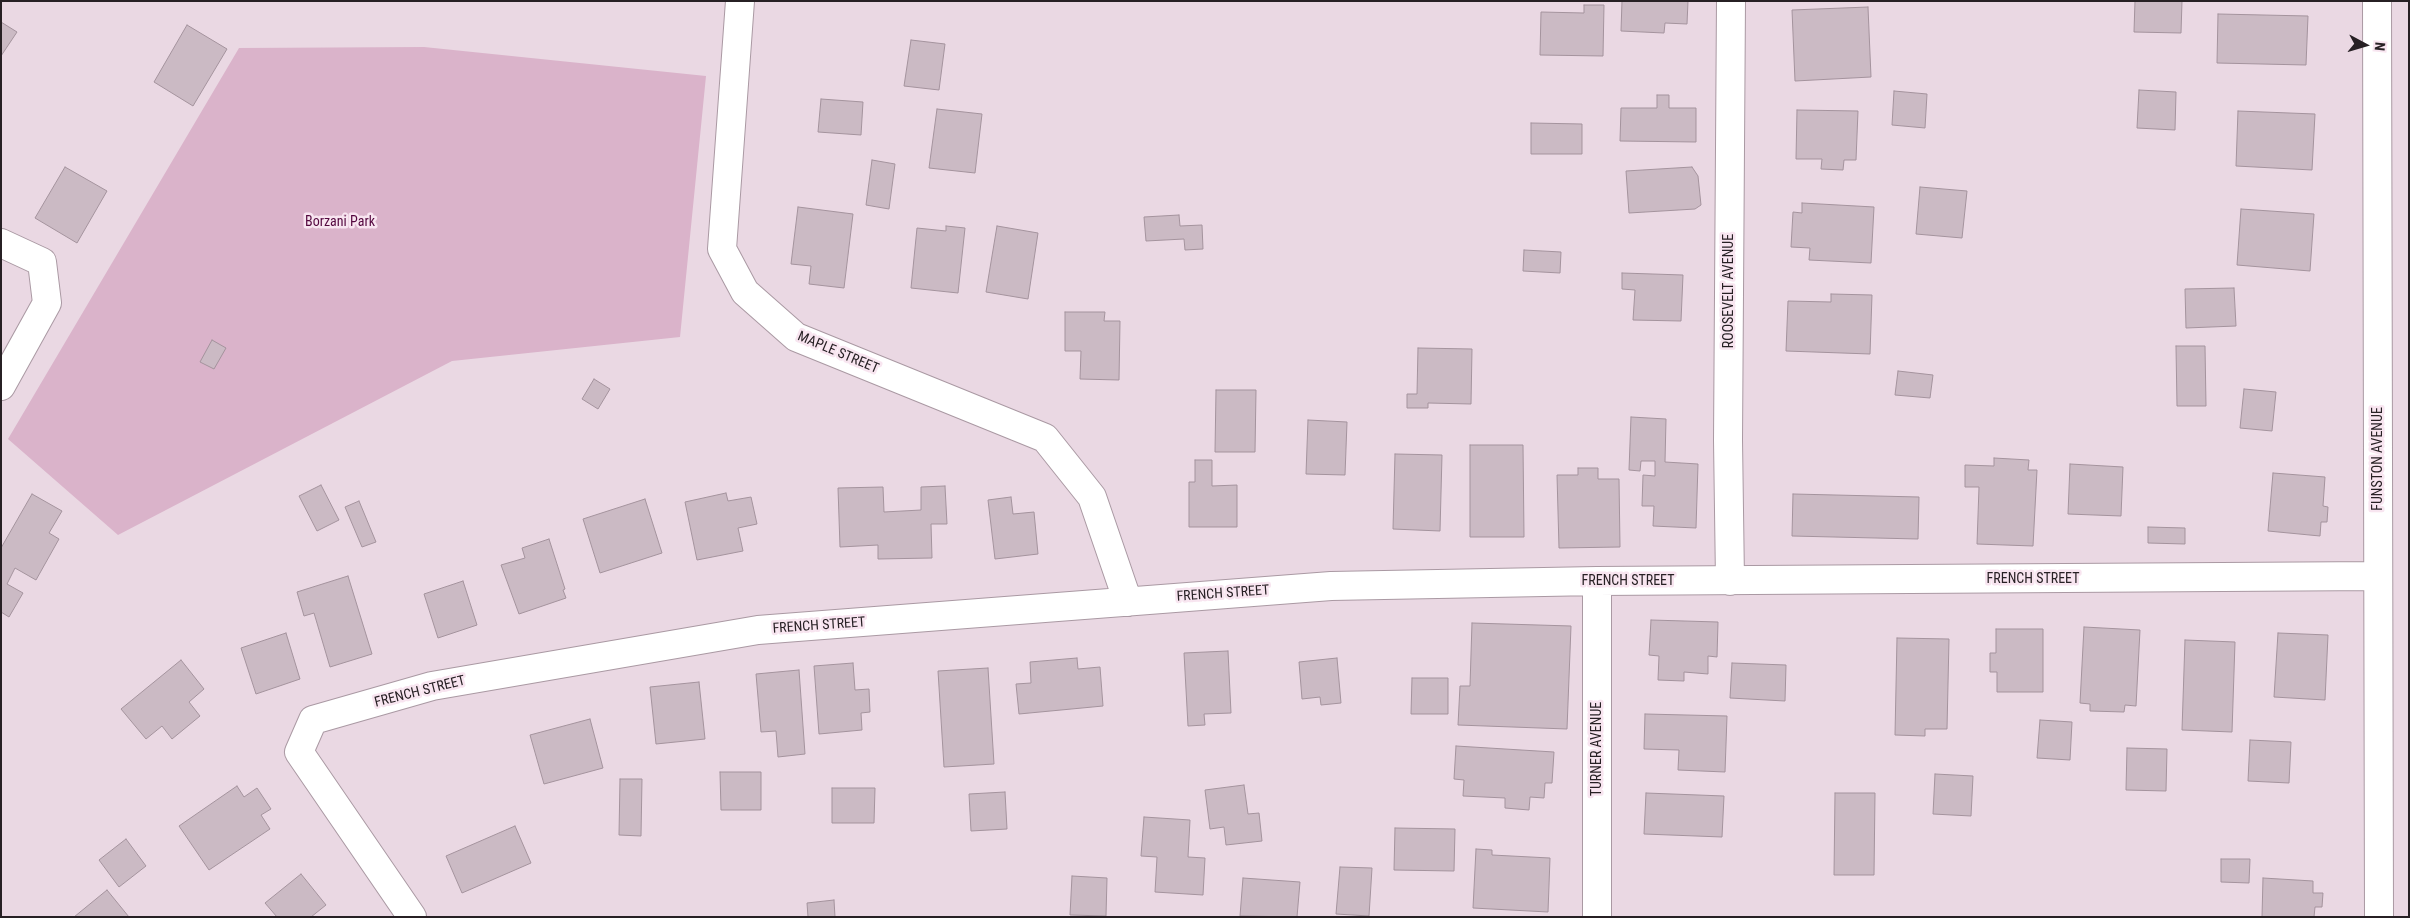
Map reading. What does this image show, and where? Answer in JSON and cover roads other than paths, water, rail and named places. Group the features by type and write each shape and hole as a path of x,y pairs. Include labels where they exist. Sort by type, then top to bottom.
{"street":[{"name":"MAPLE STREET","path":"740,1 722,249 745,292 796,337 1046,438 1092,497 1128,602"},
{"name":"ROOSEVELT AVENUE","path":"1730,581 1728,440 1731,1"},
{"name":"FUNSTON AVENUE","path":"2377,1 2379,917"},
{"path":"1,243 42,262 47,303 1,386"},
{"name":"FRENCH STREET","path":"412,917 299,752 313,720 432,686 758,630 1331,586 1597,581 2378,576"},
{"name":"TURNER AVENUE","path":"1597,581 1597,917"}],"park label":[{"name":"Borzani Park","path":"340,222"}]}
